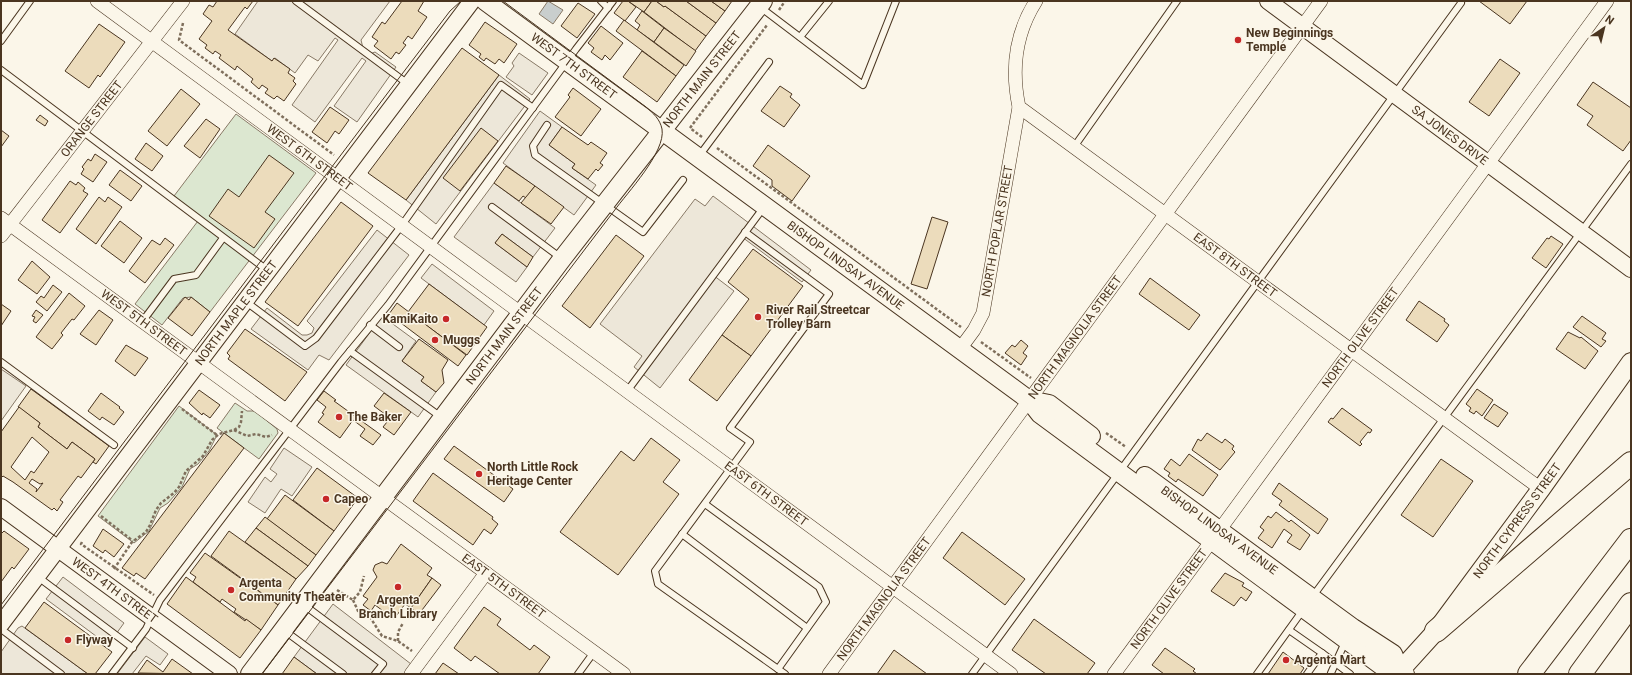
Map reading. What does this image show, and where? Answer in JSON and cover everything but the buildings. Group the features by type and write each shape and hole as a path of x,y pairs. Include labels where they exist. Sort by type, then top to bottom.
{"highway":[{"path":"1436,631 1631,463"},
{"path":"1529,674 1631,540"},
{"path":"1580,674 1631,604"}],"main road":[{"name":"WEST 7TH STREET","path":"485,1 662,131"},
{"name":"NORTH MAIN STREET","path":"250,674 444,419 562,259 760,4"},
{"name":"BISHOP LINDSAY AVENUE","path":"662,131 1029,400 1049,404 1123,467 1309,602 1393,654 1401,673"},
{"name":"NORTH CYPRESS STREET","path":"1401,673 1436,631 1541,489 1631,362"},
{"name":"BISHOP LINDSAY AVENUE","path":"1309,602 1346,639 1382,666 1401,673"}],"street":[{"name":"WEST 6TH STREET","path":"97,1 522,312"},
{"name":"ORANGE STREET","path":"1,236 5,221 81,132 182,1"},
{"name":"NORTH MAPLE STREET","path":"1,624 472,1"},
{"path":"1019,107 1014,75 1016,51 1026,16 1036,1"},
{"name":"SA JONES DRIVE","path":"1268,1 1631,269"},
{"name":"NORTH MAGNOLIA STREET","path":"829,674 1321,1"},
{"name":"NORTH OLIVE STREET","path":"1114,674 1607,1"},
{"name":"EAST 8TH STREET","path":"1019,107 1166,213 1541,489"},
{"name":"NORTH POPLAR STREET","path":"960,349 983,313 1019,107"},
{"name":"WEST 5TH STREET","path":"5,221 384,498"},
{"name":"EAST 6TH STREET","path":"522,312 1011,674"},
{"name":"EAST 5TH STREET","path":"384,498 624,674"},
{"name":"WEST 4TH STREET","path":"1,507 229,674"},
{"path":"411,674 486,573"}],"lane":[{"path":"1,41 30,1"},
{"path":"296,1 408,84"},
{"path":"601,1 608,8"},
{"path":"112,674 133,648 152,618 160,600 350,350 388,304 613,1"},
{"path":"800,37 829,1"},
{"path":"760,4 773,17 863,85 896,1"},
{"path":"1074,147 1177,1"},
{"path":"972,674 1461,3"},
{"path":"698,157 769,62"},
{"path":"1,70 81,132 268,271"},
{"path":"245,301 305,346 316,338 402,225 501,85 533,108"},
{"path":"547,125 533,146 535,155 643,232 683,180"},
{"path":"1257,674 1631,164"},
{"path":"628,390 765,206"},
{"path":"492,207 562,259"},
{"path":"745,232 829,294 730,428 750,442 655,571 658,584 785,674"},
{"path":"142,322 174,279 196,275 223,238"},
{"path":"370,326 399,347"},
{"path":"350,350 444,419"},
{"path":"1,362 114,445"},
{"path":"705,504 819,587 826,602 778,669"},
{"path":"682,534 807,628"},
{"path":"37,576 133,648"},
{"path":"303,604 383,664 375,674"},
{"path":"1,629 61,674"},
{"path":"284,630 343,674"},
{"path":"1289,630 1349,674"},
{"path":"1331,673 1334,662 1346,639"},
{"path":"578,674 594,652"},
{"path":"1307,674 1322,653"}],"path":[{"path":"696,122 785,1"},
{"path":"185,18 178,40 334,155"},
{"path":"177,415 186,404"},
{"path":"236,406 246,414"},
{"path":"182,409 218,435"},
{"path":"114,569 134,541 146,532 161,503 174,493 186,471 203,456 212,440 218,435 234,430 242,422 242,410"},
{"path":"234,430 246,436 256,434 266,437 272,435"},
{"path":"272,435 273,430"},
{"path":"272,435 281,441"},
{"path":"106,510 101,517 134,541"},
{"path":"83,541 81,544 114,569 160,600"},
{"path":"353,600 360,592 364,576"},
{"path":"337,590 353,600 358,612 370,617 382,636 398,641 422,659"},
{"path":"398,641 398,632 403,622"}],"green space":[{"path":"236,114 316,173 210,312 191,297 183,298 162,325 135,304 201,217 174,196"},
{"path":"235,403 247,411 255,411 277,429 278,433 259,459 217,428"},
{"path":"179,406 217,435 209,451 198,464 190,469 182,487 168,503 160,508 149,531 134,543 98,516"}],"shaded area":[{"path":"258,1 390,1 361,40 363,48 370,54 375,52 396,67 357,122 334,106 366,61 362,58 315,122 292,105 338,40 335,38 318,61 308,55 295,73 275,58 272,61 235,34"},
{"path":"548,1 563,10 553,24 539,14"},
{"path":"519,53 548,73 532,95 506,77 514,66 512,63"},
{"path":"499,75 530,99 436,224 406,200"},
{"path":"540,111 562,127 549,145 575,164 572,168 596,185 574,215 503,163"},
{"path":"494,183 555,228 533,257 502,234 495,243 527,267 516,282 454,237"},
{"path":"713,196 811,270 802,282 742,237 713,275 734,291 660,388 634,367 642,356 600,324 695,199 705,206"},
{"path":"377,230 409,255 329,360 319,355 308,370 251,329 267,308 302,335 312,333 314,328 307,321"},
{"path":"432,264 494,311 484,325 421,278"},
{"path":"382,316 416,341 402,361 424,377 421,381 436,392 418,417 346,365"},
{"path":"1,369 26,386 1,421"},
{"path":"284,448 312,467 292,496 281,489 265,513 248,502 265,477 271,482 277,474 270,469"},
{"path":"63,577 124,623 108,645 46,599"},
{"path":"333,604 411,664 404,674 317,674 294,657"},
{"path":"22,626 88,674 1,674 1,652 18,628"},
{"path":"145,637 168,654 160,665 146,656 132,674 117,674"}],"tram line":[{"path":"1,605 450,11 461,1"},
{"path":"262,674 636,183 652,160 662,138 662,129 658,119 646,107 503,1"}],"place":[{"name":"New Beginnings Temple","path":"1238,40"},
{"name":"River Rail Streetcar Trolley Barn","path":"758,317"},
{"name":"KamiKaito","path":"446,319"},
{"name":"Muggs","path":"435,340"},
{"name":"The Baker","path":"339,417"},
{"name":"North Little Rock Heritage Center","path":"479,474"},
{"name":"Capeo","path":"326,499"},
{"name":"Argenta Branch Library","path":"398,587"},
{"name":"Argenta Community Theater","path":"231,590"},
{"name":"Flyway","path":"68,640"},
{"name":"Argenta Mart","path":"1286,660"}]}
